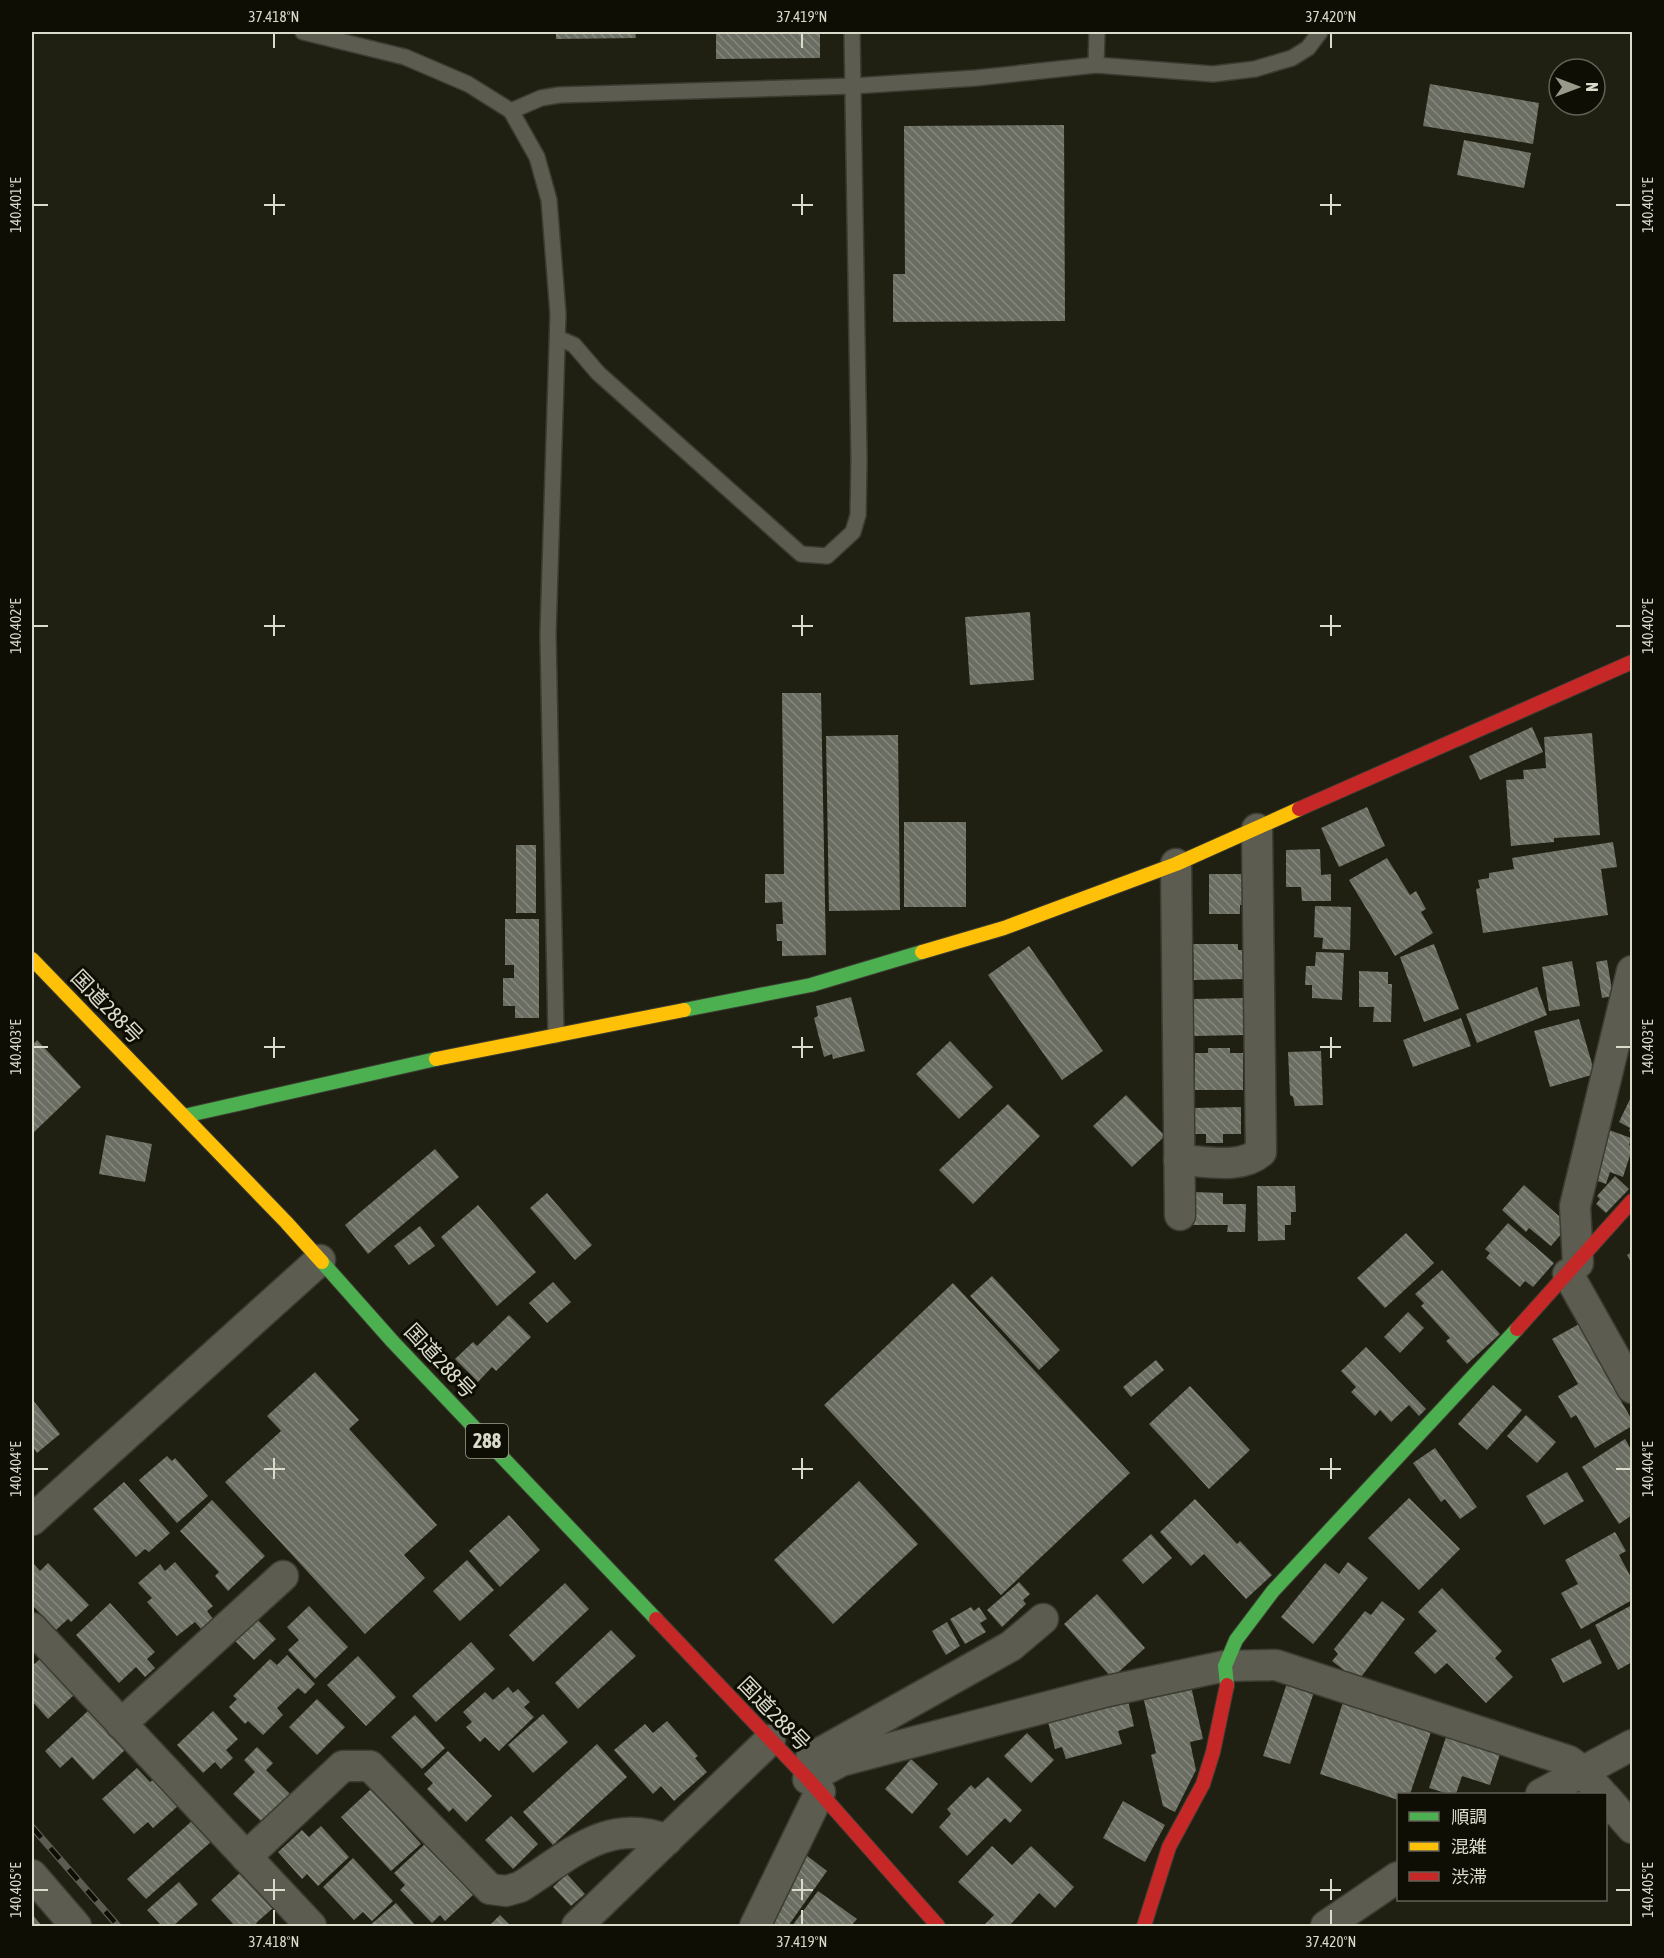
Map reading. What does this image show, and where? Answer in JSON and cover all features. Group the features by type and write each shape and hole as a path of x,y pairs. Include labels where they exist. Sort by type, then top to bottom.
{"main road":[{"path":"184,1116 422,1062 811,985 1004,928 1176,864 1632,662"},
{"name":"国道288号","path":"32,959 184,1116 320,1260 393,1342 808,1779 938,1926"},
{"path":"1144,1926 1168,1847 1203,1784 1214,1752 1227,1687 1225,1666 1236,1641 1273,1591 1573,1268 1632,1200"}],"street":[{"path":"1179,1160 1240,1163 1251,1160 1261,1152 1257,829"},
{"path":"1176,864 1180,1215"},
{"path":"1632,971 1575,1206 1573,1268 1632,1388"},
{"path":"36,1506 320,1260"},
{"path":"122,1724 283,1576"},
{"path":"755,1926 808,1779 1011,1646 1043,1619"},
{"path":"32,1628 311,1926"},
{"path":"808,1779 841,1761 1108,1691 1225,1666 1276,1665 1569,1761 1601,1793"},
{"path":"577,1926 770,1740"},
{"path":"1543,1793 1632,1745"},
{"path":"246,1857 343,1766 370,1767 490,1889 506,1891 520,1887 595,1839 618,1832 643,1833 667,1840"},
{"path":"1607,1800 1632,1828"},
{"path":"32,1875 76,1926"},
{"path":"1326,1926 1397,1878"}],"lane":[{"path":"303,32 405,57 468,84 511,111 537,157 549,200 558,314 548,634 556,1035"},
{"path":"558,338 574,345 598,373 801,554 827,556 853,531 858,515 859,460 852,32"},
{"path":"1096,65 1097,32"},
{"path":"511,111 541,98 560,95 853,86 976,78 1096,65 1213,74 1255,69 1292,58 1308,48 1320,32"}],"building":[{"path":"556,32 635,32 636,38 556,39"},
{"path":"716,32 820,32 820,58 716,59"},
{"path":"1430,84 1539,103 1533,144 1423,126"},
{"path":"1064,125 1065,321 893,322 893,274 905,274 904,126"},
{"path":"1464,140 1531,153 1524,188 1457,175"},
{"path":"1030,612 1034,680 970,685 965,617"},
{"path":"782,693 821,693 826,955 782,956 782,941 777,941 776,924 783,924 782,902 765,903 765,874 784,874"},
{"path":"1532,727 1543,752 1480,780 1469,756"},
{"path":"1592,733 1600,835 1554,838 1554,842 1511,846 1506,780 1524,779 1523,770 1546,768 1544,737"},
{"path":"898,735 900,910 829,911 826,736"},
{"path":"1367,807 1385,846 1339,867 1321,828"},
{"path":"904,822 966,822 966,907 904,907"},
{"path":"1613,842 1617,867 1601,869 1608,915 1483,933 1476,889 1480,888 1478,880 1489,878 1489,873 1514,869 1512,858"},
{"path":"516,845 536,845 536,913 516,913"},
{"path":"1320,849 1321,875 1331,874 1331,901 1302,901 1301,887 1286,887 1286,850"},
{"path":"1387,858 1410,895 1416,891 1426,909 1421,912 1433,933 1395,956 1349,880"},
{"path":"1209,874 1245,874 1245,905 1240,905 1240,914 1209,914"},
{"path":"1315,906 1351,907 1350,950 1322,949 1323,938 1314,937"},
{"path":"505,919 539,919 539,1018 515,1018 515,1006 503,1006 503,978 514,978 514,965 505,965"},
{"path":"1193,944 1238,944 1238,950 1244,950 1245,979 1194,980"},
{"path":"1434,944 1459,1009 1424,1022 1400,957"},
{"path":"1029,946 1103,1051 1062,1080 988,975"},
{"path":"1316,952 1344,953 1342,1000 1312,998 1312,985 1305,985 1306,966 1315,966"},
{"path":"1607,960 1613,996 1602,998 1596,962"},
{"path":"1572,961 1580,1006 1549,1011 1542,967"},
{"path":"1359,971 1388,972 1388,984 1392,984 1391,1022 1373,1022 1374,1007 1359,1007"},
{"path":"1537,987 1547,1015 1477,1043 1466,1014"},
{"path":"851,997 865,1051 833,1059 832,1054 824,1057 814,1018 818,1016 816,1006"},
{"path":"1245,998 1246,1035 1194,1036 1193,999"},
{"path":"1461,1018 1471,1046 1413,1067 1403,1040"},
{"path":"1579,1019 1595,1074 1550,1087 1534,1031"},
{"path":"37,1040 81,1087 32,1134 32,1046"},
{"path":"950,1041 993,1087 959,1119 916,1074"},
{"path":"1208,1048 1230,1048 1230,1053 1243,1053 1243,1090 1195,1090 1195,1053 1208,1053"},
{"path":"1321,1051 1323,1105 1295,1106 1293,1097 1290,1095 1288,1052"},
{"path":"1126,1095 1165,1136 1132,1167 1093,1126"},
{"path":"1630,1099 1632,1100 1632,1133 1629,1131 1630,1128 1619,1122"},
{"path":"1008,1104 1040,1136 973,1204 939,1170"},
{"path":"1241,1107 1241,1134 1223,1134 1223,1143 1206,1143 1206,1134 1193,1134 1193,1108"},
{"path":"1609,1130 1631,1138 1629,1145 1632,1149 1623,1177 1610,1172 1606,1184 1592,1179"},
{"path":"106,1135 152,1144 145,1182 99,1174"},
{"path":"435,1149 459,1177 368,1254 345,1225"},
{"path":"1615,1176 1629,1189 1606,1213 1596,1204 1600,1199 1597,1196"},
{"path":"1524,1185 1569,1225 1551,1246 1529,1228 1526,1232 1502,1210"},
{"path":"1257,1186 1295,1186 1296,1212 1291,1212 1291,1225 1285,1225 1285,1240 1258,1241"},
{"path":"1192,1192 1223,1193 1223,1204 1246,1204 1245,1232 1227,1232 1228,1225 1192,1225"},
{"path":"547,1193 592,1245 575,1260 530,1208"},
{"path":"478,1205 536,1272 497,1306 441,1237"},
{"path":"1508,1223 1554,1263 1533,1287 1525,1281 1520,1287 1486,1258 1490,1253 1485,1249"},
{"path":"420,1226 435,1246 409,1265 394,1246"},
{"path":"1406,1233 1434,1263 1385,1308 1357,1278"},
{"path":"1632,1252 1632,1264 1627,1255"},
{"path":"1442,1270 1500,1334 1467,1364 1446,1341 1450,1338 1421,1306 1424,1303 1415,1294"},
{"path":"992,1276 1060,1350 1039,1370 970,1296"},
{"path":"553,1282 571,1302 547,1323 529,1303"},
{"path":"953,1283 1130,1473 1001,1595 824,1405"},
{"path":"1408,1312 1424,1328 1400,1353 1384,1337"},
{"path":"509,1315 531,1337 496,1371 492,1367 478,1382 455,1359 473,1342 477,1346"},
{"path":"1581,1323 1599,1355 1596,1357 1632,1420 1632,1426 1595,1448 1576,1415 1571,1418 1558,1396 1578,1384 1552,1339"},
{"path":"1366,1347 1426,1409 1419,1416 1409,1405 1391,1422 1380,1410 1375,1416 1351,1392 1356,1387 1341,1371"},
{"path":"1156,1360 1164,1370 1131,1397 1123,1387"},
{"path":"315,1372 359,1420 349,1429 437,1525 404,1555 425,1578 365,1634 225,1482 281,1431 267,1416"},
{"path":"1493,1385 1522,1410 1487,1450 1458,1424"},
{"path":"1190,1386 1250,1450 1209,1489 1149,1424"},
{"path":"32,1399 60,1434 37,1453 32,1446"},
{"path":"1526,1415 1556,1442 1537,1463 1507,1436"},
{"path":"1625,1439 1632,1451 1632,1515 1619,1524 1582,1467"},
{"path":"1435,1448 1477,1507 1460,1519 1445,1499 1441,1502 1413,1463"},
{"path":"167,1456 172,1461 175,1458 208,1496 177,1523 139,1480"},
{"path":"1567,1472 1584,1501 1544,1525 1526,1496"},
{"path":"859,1481 918,1544 833,1624 774,1560"},
{"path":"124,1482 170,1533 149,1552 145,1549 136,1557 93,1509"},
{"path":"1409,1498 1460,1549 1419,1590 1368,1538"},
{"path":"1195,1499 1237,1544 1240,1541 1272,1575 1246,1599 1204,1554 1191,1566 1160,1532"},
{"path":"212,1500 265,1556 228,1591 215,1576 219,1572 180,1531"},
{"path":"509,1515 540,1550 500,1587 469,1551"},
{"path":"1615,1532 1626,1551 1619,1555 1632,1579 1632,1600 1581,1629 1561,1593 1578,1584 1565,1560"},
{"path":"1151,1534 1172,1558 1143,1584 1122,1560"},
{"path":"467,1560 494,1590 460,1621 433,1591"},
{"path":"32,1562 40,1571 48,1563 89,1605 71,1622 68,1619 56,1630 32,1605"},
{"path":"175,1562 213,1606 207,1611 214,1620 202,1630 195,1622 177,1636 147,1602 152,1598 138,1583 160,1564 165,1571"},
{"path":"1348,1562 1368,1578 1313,1644 1281,1617 1325,1563 1339,1574"},
{"path":"1019,1582 1030,1594 1023,1600 1026,1604 1002,1627 987,1610"},
{"path":"565,1583 589,1609 533,1662 509,1635"},
{"path":"1442,1588 1502,1651 1495,1658 1513,1677 1486,1703 1447,1663 1435,1674 1414,1653 1437,1631 1418,1612"},
{"path":"1097,1594 1145,1648 1112,1678 1064,1624"},
{"path":"1382,1601 1405,1619 1358,1681 1332,1661 1338,1654 1334,1649 1365,1611 1371,1615"},
{"path":"110,1603 155,1652 147,1659 155,1668 145,1677 136,1667 119,1683 76,1635"},
{"path":"1632,1605 1632,1662 1618,1670 1595,1625"},
{"path":"309,1606 348,1647 315,1679 288,1650 299,1640 287,1627"},
{"path":"971,1607 974,1611 979,1607 987,1619 980,1623 986,1632 965,1644 950,1619"},
{"path":"254,1616 276,1639 254,1660 231,1637"},
{"path":"947,1622 960,1646 946,1655 932,1631"},
{"path":"611,1630 636,1656 578,1709 555,1683"},
{"path":"1590,1639 1602,1663 1563,1683 1551,1659"},
{"path":"471,1642 495,1669 436,1722 412,1696"},
{"path":"287,1655 315,1684 305,1694 298,1688 277,1708 283,1715 263,1735 248,1721 245,1724 229,1707 237,1699 233,1696 270,1659 277,1665"},
{"path":"358,1656 396,1697 366,1726 327,1685"},
{"path":"41,1658 74,1695 48,1719 32,1701 32,1666"},
{"path":"1288,1680 1315,1689 1290,1764 1263,1756"},
{"path":"1191,1686 1203,1739 1190,1742 1196,1770 1175,1812 1163,1806 1151,1755 1156,1753 1143,1696"},
{"path":"508,1687 513,1693 518,1689 530,1702 524,1707 534,1717 499,1751 485,1737 480,1742 466,1727 472,1722 463,1712 485,1692 493,1700"},
{"path":"317,1699 345,1727 317,1755 289,1727"},
{"path":"1344,1699 1432,1729 1410,1793 1397,1793 1397,1800 1320,1774"},
{"path":"1128,1701 1134,1726 1118,1731 1122,1744 1066,1759 1062,1747 1055,1749 1048,1722"},
{"path":"90,1709 127,1748 93,1780 72,1757 60,1768 45,1751"},
{"path":"213,1711 238,1739 226,1750 233,1758 221,1769 215,1762 203,1773 177,1745"},
{"path":"543,1714 568,1742 533,1773 508,1745"},
{"path":"415,1715 445,1748 422,1769 391,1737"},
{"path":"667,1721 698,1756 695,1758 707,1772 674,1801 661,1786 653,1794 614,1750 645,1724 653,1733"},
{"path":"1449,1728 1503,1745 1490,1785 1462,1776 1456,1793 1446,1793 1429,1788"},
{"path":"1027,1733 1054,1760 1031,1783 1004,1756"},
{"path":"597,1744 627,1777 553,1845 523,1812"},
{"path":"257,1747 273,1763 266,1770 291,1795 263,1823 233,1794 255,1772 244,1760"},
{"path":"448,1751 492,1796 466,1822 453,1808 449,1812 427,1789 433,1783 424,1774"},
{"path":"911,1759 938,1784 912,1814 885,1789"},
{"path":"137,1768 150,1782 154,1779 178,1806 153,1828 148,1822 134,1834 102,1799"},
{"path":"988,1777 1022,1810 1010,1823 1005,1818 967,1856 939,1827 951,1814 947,1809 971,1785 975,1789"},
{"path":"371,1789 421,1844 391,1871 341,1817"},
{"path":"1123,1801 1165,1825 1145,1862 1103,1838"},
{"path":"511,1816 538,1844 513,1869 485,1840"},
{"path":"193,1820 212,1841 146,1899 127,1879"},
{"path":"321,1826 349,1857 318,1886 307,1874 302,1879 278,1852 302,1830 309,1837"},
{"path":"425,1844 473,1895 445,1921 440,1915 432,1923 400,1890 405,1885 394,1873"},
{"path":"992,1846 1012,1865 1031,1846 1074,1887 1055,1908 1039,1893 1011,1926 983,1926 994,1915 958,1882"},
{"path":"806,1855 827,1871 788,1926 768,1926 777,1897"},
{"path":"353,1858 393,1901 372,1921 363,1912 354,1920 323,1887"},
{"path":"241,1872 273,1908 256,1923 259,1926 235,1926 211,1900"},
{"path":"567,1874 585,1894 571,1906 553,1887"},
{"path":"179,1882 198,1904 173,1926 162,1926 147,1910"},
{"path":"818,1891 857,1919 851,1926 792,1926"},
{"path":"396,1903 416,1926 369,1926"},
{"path":"32,1914 42,1926 32,1926"},
{"path":"500,1915 511,1926 489,1926"}],"railway":[{"path":"32,1827 118,1926"}],"traffic: fast":[{"path":"684,1010 811,985 922,952"},
{"path":"184,1116 436,1059"},
{"path":"322,1262 393,1342 656,1619"},
{"path":"1227,1685 1225,1666 1236,1640 1273,1591 1517,1329"}],"traffic: slow":[{"path":"922,952 1004,928 1176,864 1299,809"},
{"path":"32,959 322,1262"},
{"path":"436,1059 684,1010"}],"traffic: jam":[{"path":"1299,809 1632,662"},
{"path":"1517,1329 1632,1201"},
{"path":"656,1619 808,1779 938,1926"},
{"path":"1144,1926 1169,1847 1203,1784 1213,1752 1227,1685"}]}
